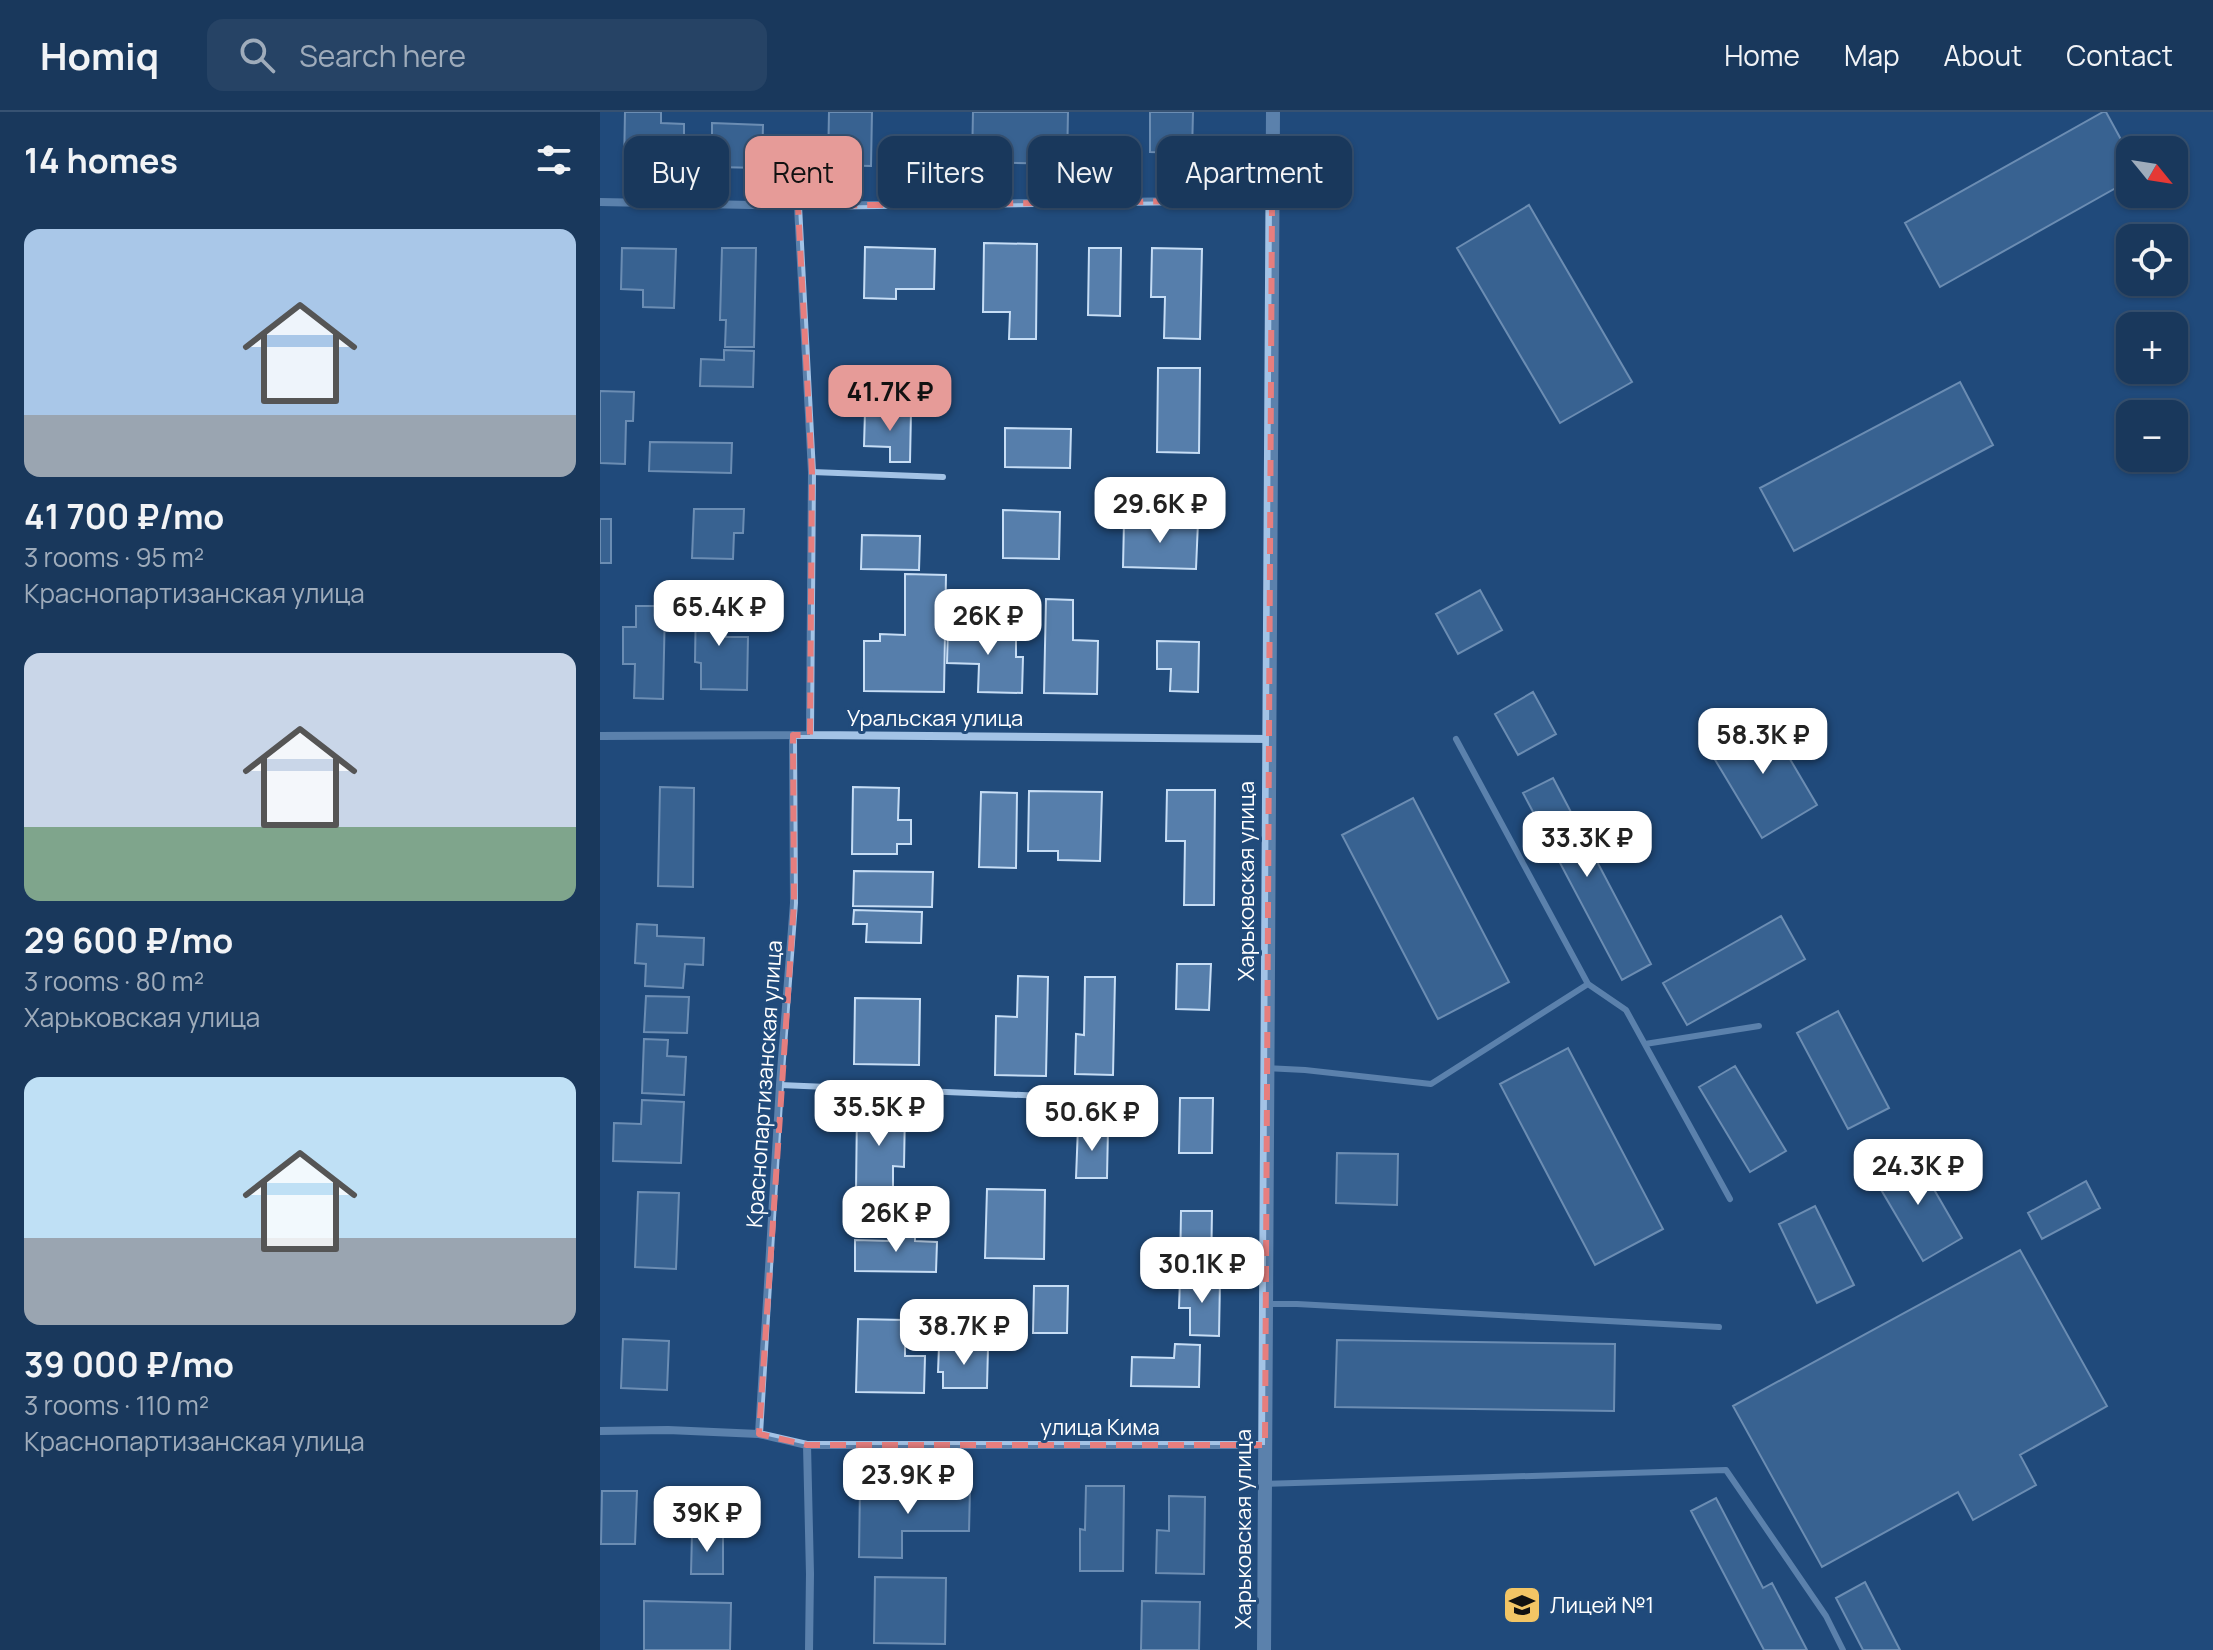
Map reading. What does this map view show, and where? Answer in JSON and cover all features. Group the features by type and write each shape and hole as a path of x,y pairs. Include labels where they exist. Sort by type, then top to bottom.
{"street":[{"name":"Харьковская улица","path":"1273,112 1273,136"},
{"path":"862,205 1157,201"},
{"path":"600,202 745,205"},
{"path":"798,208 812,472 810,735"},
{"name":"Харьковская улица","path":"1264,1650 1272,208"},
{"name":"Краснопартизанская улица","path":"759,1434 794,903 793,735"},
{"name":"Уральская улица","path":"600,736 1269,739"},
{"name":"улица Кима","path":"600,1431 759,1434 807,1445 1265,1445"},
{"path":"807,1445 809,1650"}],"lane":[{"path":"812,472 943,477"},
{"path":"1456,739 1588,984 1626,1010 1730,1199"},
{"path":"1267,1068 1431,1084 1588,984"},
{"path":"1645,1044 1759,1026"},
{"path":"780,1085 1069,1097"},
{"path":"1266,1304 1719,1327"},
{"path":"1265,1484 1726,1470 1826,1616 1843,1650"}],"highlighted area":[{"path":"1272,200 1265,1445 807,1445 759,1434 794,903 793,735 810,735 812,472 798,206"}],"building":[{"path":"625,112 661,112 661,123 684,124 684,136 625,136"},
{"path":"829,112 872,112 871,166 862,166 862,136 829,136"},
{"path":"973,112 1068,112 1068,136 1028,136 1028,163 1012,163 1012,136 973,136"},
{"path":"1150,112 1193,112 1192,136 1157,136 1157,152 1150,152"},
{"path":"2103,112 2106,112 2119,136 2116,136 2116,188 1940,287 1905,223"},
{"path":"712,123 763,125 763,136 745,136 745,168 729,167 729,136 712,136"},
{"path":"1529,205 1632,382 1560,423 1457,248"},
{"path":"984,243 1037,244 1036,339 1009,339 1010,312 983,312"},
{"path":"865,247 935,249 934,289 896,289 896,299 864,298"},
{"path":"622,248 676,249 674,308 643,307 643,290 621,289"},
{"path":"722,248 756,248 754,347 725,347 726,320 720,320"},
{"path":"1089,248 1121,248 1120,316 1088,315"},
{"path":"1152,248 1202,249 1200,339 1164,338 1165,297 1151,297"},
{"path":"724,350 754,351 753,387 700,386 701,359 724,360"},
{"path":"1158,368 1200,368 1199,453 1157,452"},
{"path":"1960,382 1993,445 1794,551 1760,488"},
{"path":"600,391 634,392 633,421 626,421 625,464 600,463"},
{"path":"865,411 911,411 910,462 890,462 890,447 864,446"},
{"path":"1005,428 1071,429 1070,468 1005,467"},
{"path":"650,442 732,443 731,473 649,471"},
{"path":"694,509 744,509 743,533 734,533 733,559 692,558"},
{"path":"1003,510 1060,512 1059,559 1003,558"},
{"path":"600,519 611,519 611,563 600,563"},
{"path":"1124,521 1198,522 1196,569 1123,567"},
{"path":"862,535 920,536 919,570 861,569"},
{"path":"905,574 946,575 944,692 864,691 864,641 880,641 880,634 905,635"},
{"path":"1480,590 1502,630 1458,654 1436,614"},
{"path":"696,597 727,597 726,637 748,637 747,690 701,689 701,663 695,662"},
{"path":"1046,599 1073,600 1073,640 1098,641 1097,694 1044,693"},
{"path":"636,606 665,606 663,699 634,698 635,664 623,664 623,627 636,627"},
{"path":"948,627 1016,628 1016,657 1023,657 1022,693 978,692 979,664 947,663"},
{"path":"1157,641 1199,642 1198,692 1170,691 1171,669 1157,669"},
{"path":"1533,692 1556,734 1518,755 1495,714"},
{"path":"1764,715 1817,805 1762,838 1708,748"},
{"path":"1553,778 1651,964 1622,980 1523,793"},
{"path":"660,787 694,788 693,887 658,886"},
{"path":"853,787 899,788 898,820 911,820 911,844 897,844 897,854 852,854"},
{"path":"1167,790 1215,790 1214,905 1184,905 1185,841 1166,841"},
{"path":"1029,791 1102,792 1100,861 1058,860 1058,851 1028,851"},
{"path":"981,792 1017,793 1016,868 979,867"},
{"path":"1413,798 1509,982 1438,1019 1342,835"},
{"path":"854,871 933,872 932,907 853,906"},
{"path":"854,910 922,912 921,943 866,942 867,924 853,924"},
{"path":"1781,916 1805,959 1687,1025 1663,983"},
{"path":"637,924 657,925 657,936 704,938 703,965 685,964 683,988 645,986 646,964 635,963"},
{"path":"1177,964 1211,964 1209,1010 1176,1009"},
{"path":"1018,976 1048,977 1046,1076 995,1075 996,1016 1017,1017"},
{"path":"1085,977 1115,977 1113,1075 1075,1074 1076,1034 1084,1035"},
{"path":"646,996 689,997 687,1033 644,1032"},
{"path":"855,998 920,999 919,1065 854,1064"},
{"path":"1838,1011 1889,1108 1848,1129 1797,1033"},
{"path":"644,1039 668,1040 667,1056 686,1057 684,1095 642,1093"},
{"path":"1568,1048 1663,1229 1595,1265 1500,1084"},
{"path":"1735,1066 1786,1151 1750,1172 1699,1087"},
{"path":"1180,1098 1213,1098 1212,1153 1179,1153"},
{"path":"642,1100 684,1102 681,1163 613,1161 614,1123 641,1124"},
{"path":"857,1108 905,1109 904,1167 893,1166 893,1191 856,1191"},
{"path":"1078,1127 1108,1128 1107,1178 1076,1178"},
{"path":"1337,1153 1398,1154 1397,1205 1336,1203"},
{"path":"1913,1153 1962,1238 1923,1261 1873,1176"},
{"path":"2086,1181 2100,1208 2042,1239 2028,1213"},
{"path":"987,1189 1045,1190 1044,1259 985,1258"},
{"path":"638,1192 679,1193 676,1269 635,1267"},
{"path":"1815,1206 1854,1285 1817,1303 1779,1224"},
{"path":"1181,1211 1212,1211 1211,1273 1180,1272"},
{"path":"890,1228 915,1229 915,1241 937,1242 936,1272 855,1271 855,1240 890,1241"},
{"path":"2020,1250 2107,1406 2020,1455 2036,1485 1973,1520 1958,1492 1822,1567 1733,1406"},
{"path":"1180,1279 1220,1279 1219,1336 1190,1335 1190,1308 1179,1308"},
{"path":"1034,1286 1068,1286 1067,1333 1033,1333"},
{"path":"858,1319 905,1320 905,1356 925,1356 924,1393 856,1392"},
{"path":"623,1339 669,1341 667,1390 621,1388"},
{"path":"1337,1340 1615,1344 1614,1411 1335,1407"},
{"path":"1175,1344 1200,1345 1199,1387 1131,1386 1132,1357 1174,1358"},
{"path":"939,1346 988,1347 987,1388 943,1388 943,1372 938,1372"},
{"path":"860,1486 970,1488 969,1531 902,1531 902,1558 859,1557"},
{"path":"1086,1486 1124,1486 1123,1571 1080,1571 1080,1529 1085,1530"},
{"path":"602,1491 637,1491 635,1544 601,1544"},
{"path":"684,1492 724,1492 723,1532 684,1531"},
{"path":"1169,1496 1205,1497 1204,1574 1156,1573 1157,1530 1169,1531"},
{"path":"1716,1498 1763,1588 1772,1583 1807,1650 1764,1650 1691,1511"},
{"path":"692,1533 723,1534 723,1574 691,1574"},
{"path":"875,1577 946,1578 945,1644 874,1643"},
{"path":"1865,1582 1900,1650 1863,1650 1836,1598"},
{"path":"644,1601 731,1603 730,1650 644,1650"},
{"path":"1142,1601 1200,1602 1199,1650 1141,1650"}],"place":[{"name":"Лицей №1","path":"1522,1605"}]}
